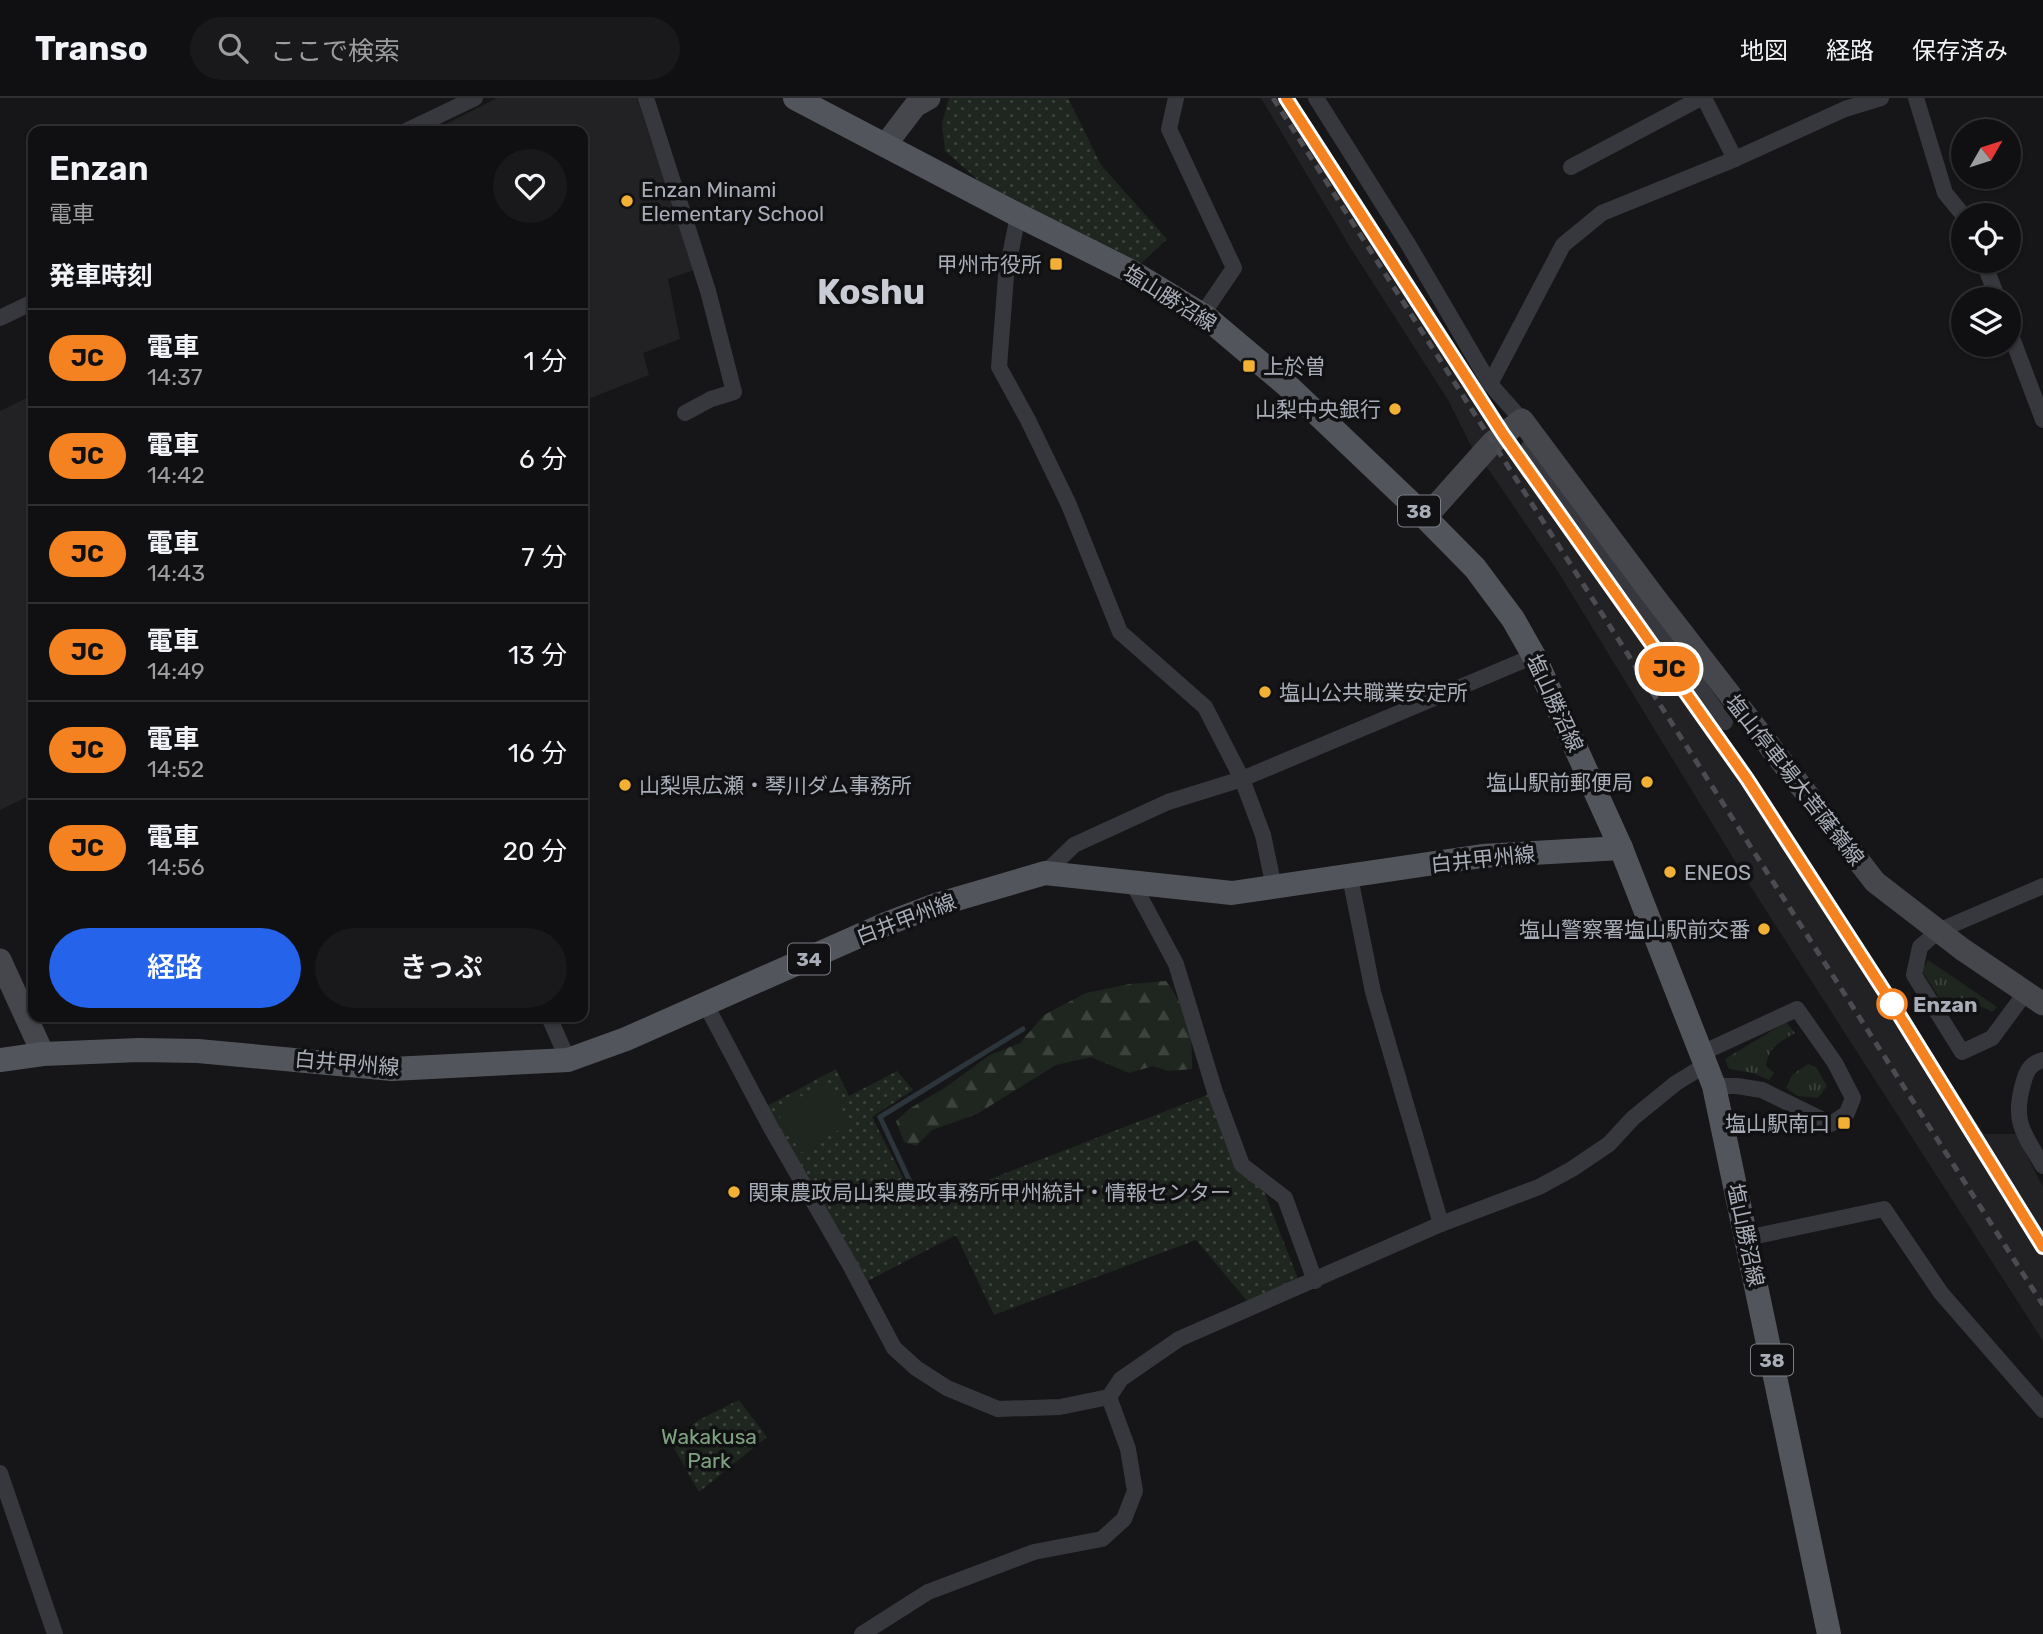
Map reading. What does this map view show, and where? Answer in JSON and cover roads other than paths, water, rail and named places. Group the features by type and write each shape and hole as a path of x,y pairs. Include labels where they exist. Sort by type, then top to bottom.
{"main road":[{"name":"38","path":"795,98 886,144"},
{"path":"886,144 915,107 929,98"},
{"name":"塩山勝沼線","path":"886,144 1132,272 1202,315 1290,388 1426,517 1475,568 1513,619 1534,656 1621,848 1708,1067 1829,1634"},
{"path":"1426,517 1469,466 1503,434 1529,428"},
{"name":"塩山停車場大菩薩嶺線","path":"1529,428 1655,598 1875,882 1938,931 2034,998"},
{"name":"白井甲州線","path":"0,1060 43,1054 139,1050 198,1052 392,1069 568,1060 706,1005 886,924 936,905 1045,873 1232,893 1482,856 1621,848"},
{"path":"0,960 28,1021"},
{"path":"28,1022 43,1054"}],"street":[{"path":"416,126 475,98"},
{"path":"646,98 708,291 734,392 711,399 685,413"},
{"path":"1176,98 1169,129 1234,268 1202,315"},
{"path":"1316,98 1408,244 1490,384 1529,428 1526,452 1725,722"},
{"path":"1572,167 1702,98 1735,159"},
{"path":"1490,384 1563,245 1602,213 1735,159 1845,109 1881,98"},
{"path":"1916,98 1945,193 1953,203"},
{"path":"1018,215 1006,276 999,367 1069,505 1120,632 1205,707 1242,779 1263,835 1274,887"},
{"path":"0,318 28,304"},
{"path":"2019,357 2043,420"},
{"path":"1045,873 1074,845 1168,802 1242,779 1534,656"},
{"path":"1350,877 1373,992 1441,1224"},
{"path":"1132,881 1176,964 1215,1091 1242,1165 1285,1198 1315,1282"},
{"path":"2034,998 1992,1038 1962,1052 1914,975 1920,947 1938,931 2043,886"},
{"path":"706,1005 771,1128 894,1348 916,1368 947,1388 998,1409 1060,1407 1109,1397 1121,1379 1179,1339 1315,1282 1441,1224 1539,1187 1609,1144 1633,1118 1676,1083 1708,1067 1797,1009 1835,1063 1853,1098 1847,1113 1831,1124 1762,1090 1737,1086 1708,1067"},
{"path":"552,1022 568,1060"},
{"path":"2043,1060 2036,1061 2027,1071 2017,1104 2022,1129 2043,1166"},
{"path":"1746,1238 1884,1209 1941,1293 2043,1410"},
{"path":"862,1634 928,1592 1034,1552 1102,1539 1124,1519 1135,1492 1128,1449 1109,1397"},
{"path":"0,1473 55,1634"}],"waterway":[{"path":"918,1199 880,1117 1023,1029"}],"railway":[{"path":"1273,98 2043,1305"},
{"path":"1286,98 1503,434 1747,779 1890,1000 2043,1247"}],"train":[{"name":"JC","path":"1286,98 1503,434 1747,779 1890,1000 2043,1247"}],"place":[{"name":"Enzan Minami Elementary School","path":"627,201"},
{"name":"甲州市役所","path":"1056,264"},
{"name":"上於曽","path":"1249,366"},
{"name":"山梨中央銀行","path":"1395,409"},
{"name":"塩山公共職業安定所","path":"1265,692"},
{"name":"塩山駅前郵便局","path":"1647,782"},
{"name":"山梨県広瀬・琴川ダム事務所","path":"625,785"},
{"name":"ENEOS","path":"1670,872"},
{"name":"塩山警察署塩山駅前交番","path":"1764,929"},
{"name":"Enzan","path":"1892,1004"},
{"name":"塩山駅南口","path":"1844,1123"},
{"name":"関東農政局山梨農政事務所甲州統計・情報センター","path":"734,1192"}],"district":[{"name":"Koshu","path":"871,292"}],"park label":[{"name":"Wakakusa Park","path":"709,1448"}]}
